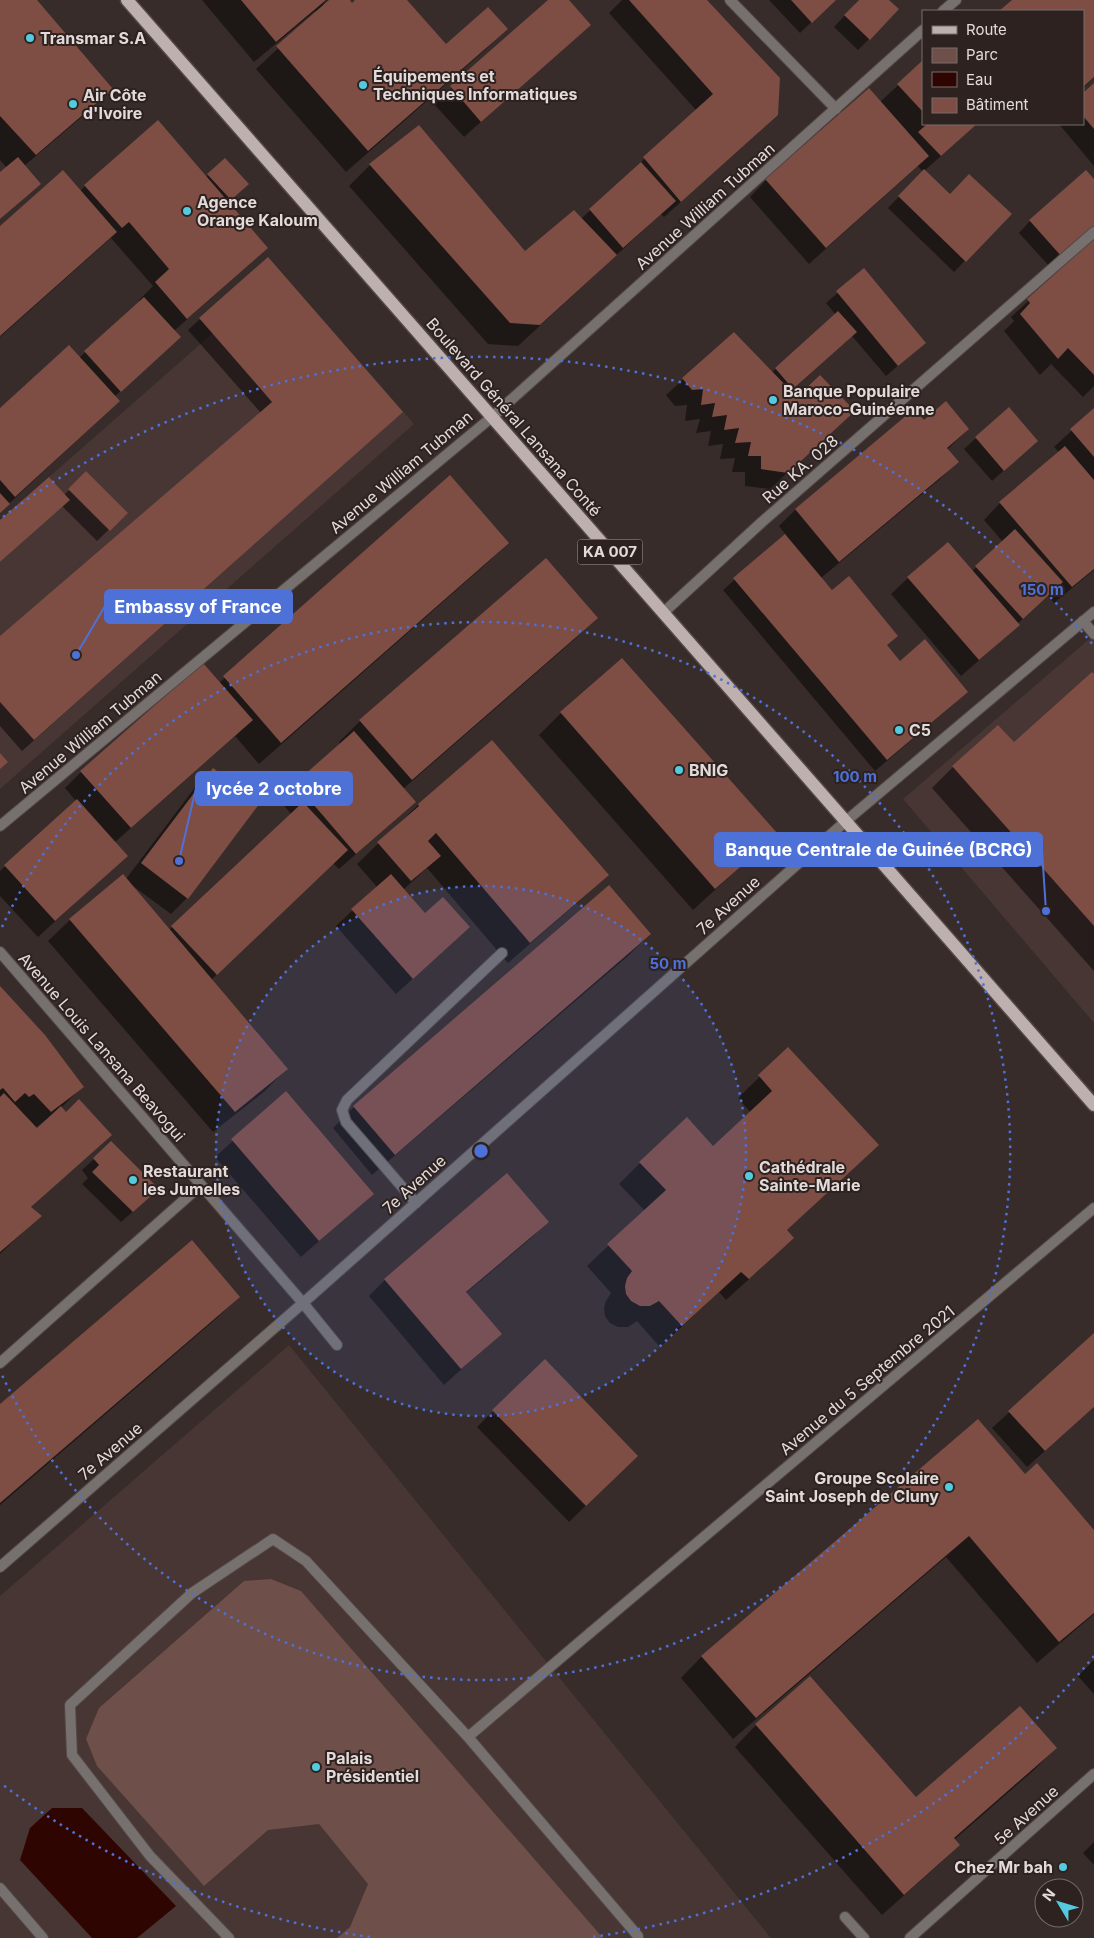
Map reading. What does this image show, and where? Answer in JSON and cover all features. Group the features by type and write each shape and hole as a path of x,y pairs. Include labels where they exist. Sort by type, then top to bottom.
{"main road":[{"name":"Boulevard Général Lansana Conté","path":"126,0 1094,1105"}],"street":[{"path":"730,0 836,109"},
{"path":"944,10 956,0"},
{"name":"Avenue William Tubman","path":"0,826 492,416 922,31"},
{"name":"Rue KA. 028","path":"664,613 762,522 1094,232"},
{"name":"7e Avenue","path":"0,1567 303,1303 846,821 1094,612"},
{"path":"1083,621 1094,634"},
{"name":"Avenue Louis Lansana Beavogui","path":"0,952 303,1303 337,1345"},
{"path":"416,1203 346,1122 342,1110 347,1100 502,953"},
{"path":"0,1363 201,1185"},
{"name":"Avenue du 5 Septembre 2021","path":"468,1737 1094,1208"},
{"path":"228,1938 150,1856 72,1755 70,1705 192,1593 273,1539 306,1561 468,1737 638,1938"},
{"name":"5e Avenue","path":"910,1938 1094,1774"},
{"path":"0,1888 43,1938"},
{"path":"845,1917 864,1938"}],"shaded area":[{"path":"268,257 414,424 0,789 0,520 213,333 199,318"},
{"path":"1094,635 1094,1023 903,799"},
{"name":"Palais Présidentiel","path":"289,1345 771,1938 0,1938 0,1596"}],"green space":[{"path":"271,1579 301,1591 603,1938 337,1938 350,1927 368,1884 319,1824 268,1830 204,1886 97,1766 86,1739 99,1708 244,1581"}],"water":[{"path":"52,1808 82,1808 176,1906 137,1938 92,1938 20,1860 30,1828"}],"building":[{"path":"0,0 37,0 113,89 36,155 0,116"},
{"path":"241,0 326,0 276,42"},
{"path":"329,0 350,0 352,3 355,0 407,0 446,44 488,7 508,29 368,151 276,46"},
{"path":"548,0 569,0 591,25 481,122 450,86"},
{"path":"629,0 707,0 780,78 778,115 681,202 643,157 713,94"},
{"path":"791,0 836,0 812,23"},
{"path":"859,0 889,0 899,9 870,40 844,15"},
{"path":"1012,0 1094,0 1094,77 1084,86 1084,10 1000,10"},
{"path":"922,61 922,111 897,84"},
{"path":"1094,83 1094,129 1084,117 1084,92"},
{"path":"869,88 929,156 826,248 765,179"},
{"path":"158,120 268,248 187,319 155,282 169,269 129,222 122,228 84,185"},
{"path":"419,125 525,251 574,210 617,255 540,325 510,323 369,164"},
{"path":"926,125 976,125 941,156 918,132"},
{"path":"18,157 41,184 0,219 0,172"},
{"path":"225,158 249,184 231,200 207,174"},
{"path":"641,162 676,201 623,248 589,209"},
{"path":"924,169 950,194 969,174 1012,214 966,262 898,196"},
{"path":"63,170 117,232 0,336 0,226"},
{"path":"1086,170 1094,179 1094,228 1062,257 1029,220"},
{"path":"1094,239 1094,375 1068,348 1058,359 1020,314 1030,303 1027,299"},
{"path":"268,257 403,412 34,740 0,702 0,636 272,402 199,318"},
{"path":"864,268 926,343 898,366 836,291"},
{"path":"144,297 181,337 121,392 84,351"},
{"path":"838,311 857,332 793,389 775,368"},
{"name":"Banque Populaire Maroco-Guinéenne","path":"734,332 797,397 820,375 855,411 788,473 761,469 761,456 748,456 751,442 735,443 739,428 724,430 727,415 712,417 715,403 701,405 703,389 692,390 682,378"},
{"path":"69,345 120,401 15,497 0,480 0,408"},
{"path":"946,401 969,429 947,448 959,462 839,562 795,509 914,409 924,420"},
{"path":"1009,407 1038,441 1004,471 975,437"},
{"path":"1094,408 1094,457 1070,429"},
{"path":"1065,446 1094,480 1094,569 1072,587 999,502"},
{"path":"86,471 128,513 110,531 68,489"},
{"path":"450,475 509,543 281,743 223,676"},
{"path":"49,477 70,500 0,562 0,520"},
{"path":"0,493 10,504 0,513"},
{"path":"1015,529 1063,582 1023,619 975,566"},
{"path":"785,534 832,590 849,576 898,636 887,645 900,661 925,639 968,692 887,760 733,578"},
{"path":"948,542 1020,625 979,660 907,577"},
{"path":"546,558 598,618 412,780 359,720"},
{"path":"622,658 778,834 715,889 560,712"},
{"path":"203,663 253,720 131,828 80,771"},
{"path":"1092,672 1094,674 1094,926 952,766 998,725 1014,742"},
{"path":"354,731 416,802 356,854 295,783"},
{"path":"492,740 609,875 530,943 436,833 428,841 441,856 411,881 377,842"},
{"path":"0,753 8,762 0,769"},
{"path":"213,768 260,803 188,899 141,863"},
{"path":"77,799 128,856 55,921 4,865"},
{"path":"303,802 348,850 217,975 171,926"},
{"path":"123,874 288,1069 235,1112 69,919"},
{"path":"391,874 425,913 443,897 470,927 413,979 351,909"},
{"path":"609,885 651,934 395,1155 353,1106"},
{"path":"0,986 45,1035 84,1087 51,1112 34,1094 29,1097 25,1093 15,1102 3,1088 0,1090"},
{"name":"Cathédrale Sainte-Marie","path":"788,1047 879,1145 787,1230 794,1238 749,1279 741,1272 682,1326 659,1301 650,1306 640,1306 631,1301 626,1294 625,1286 627,1278 632,1271 607,1244 666,1190 639,1162 687,1117 713,1146 772,1091 758,1075"},
{"path":"286,1091 374,1194 319,1241 231,1139"},
{"path":"4,1093 37,1128 61,1106 66,1112 79,1099 112,1135 31,1207 42,1216 0,1252 0,1097"},
{"path":"111,1141 159,1189 133,1212 92,1172 99,1165 93,1158"},
{"path":"507,1173 549,1222 466,1292 502,1334 461,1369 384,1279"},
{"path":"192,1240 240,1297 0,1503 0,1404"},
{"path":"1094,1333 1094,1407 1045,1451 1008,1411"},
{"path":"545,1359 638,1456 586,1506 492,1410"},
{"path":"978,1419 1025,1474 1037,1463 1094,1530 1094,1613 1059,1642 969,1536 756,1718 701,1656"},
{"path":"810,1676 916,1797 1020,1706 1057,1748 954,1838 960,1845 904,1895 755,1724"}],"place":[{"name":"Transmar S.A","path":"30,38"},
{"name":"Équipements et Techniques Informatiques","path":"363,85"},
{"name":"Air Côte d'Ivoire","path":"73,104"},
{"name":"Agence Orange Kaloum","path":"187,211"},
{"name":"Banque Populaire Maroco-Guinéenne","path":"773,400"},
{"name":"Embassy of France","path":"76,655"},
{"name":"C5","path":"899,730"},
{"name":"BNIG","path":"679,770"},
{"name":"lycée 2 octobre","path":"179,861"},
{"name":"Banque Centrale de Guinée (BCRG)","path":"1046,911"},
{"name":"Cathédrale Sainte-Marie","path":"749,1176"},
{"name":"Restaurant les Jumelles","path":"133,1180"},
{"name":"Groupe Scolaire Saint Joseph de Cluny","path":"949,1487"},
{"name":"Palais Présidentiel","path":"316,1767"},
{"name":"Chez Mr bah","path":"1063,1867"}]}
